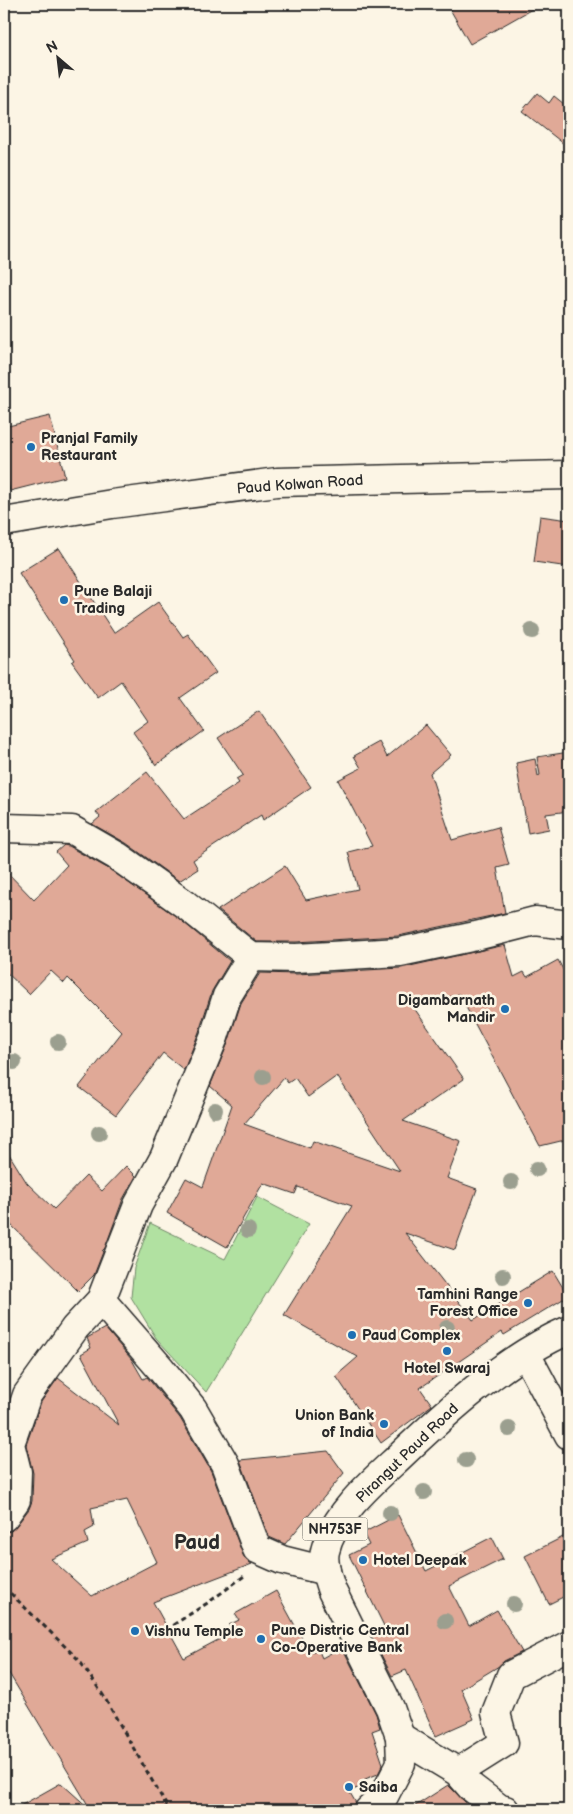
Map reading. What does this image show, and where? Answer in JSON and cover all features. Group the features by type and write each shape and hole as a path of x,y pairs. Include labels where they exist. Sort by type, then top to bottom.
{"street":[{"name":"Paud Kolwan Road","path":"4,522 112,504 277,482 569,475"},
{"path":"4,828 72,830 124,861 186,905 251,957 296,958 400,952 535,921 569,925"},
{"path":"4,1517 16,1500 17,1472 7,1443 28,1395 75,1328 101,1300 138,1205 164,1158 214,1037 227,996 251,957"},
{"path":"101,1300 161,1368 193,1409 225,1464 257,1549 276,1558 326,1571"},
{"name":"Pirangut Paud Road","path":"382,1805 401,1763 400,1737 390,1708 332,1591 326,1571 325,1552 332,1534 343,1515 371,1484 440,1418 507,1366 551,1338 569,1330"},
{"path":"526,1354 569,1435"},
{"path":"458,1772 504,1743 496,1713 511,1675 569,1645"},
{"path":"400,1737 458,1772 471,1787 500,1809 505,1810"}],"path":[{"path":"173,1625 209,1602 242,1576 276,1558"},
{"path":"4,1587 80,1660 103,1696 168,1810"}],"green space":[{"path":"257,1197 309,1224 206,1392 156,1338 131,1297 134,1268 150,1223 225,1259"}],"building":[{"path":"447,4 541,4 470,44"},
{"path":"537,93 549,103 554,96 569,108 569,148 522,111"},
{"name":"Pranjal Family Restaurant","path":"50,416 65,477 10,491 4,466 4,427"},
{"path":"540,516 569,520 569,567 534,562"},
{"path":"59,548 114,633 158,602 183,637 188,634 216,673 180,698 204,731 156,765 133,732 148,721 121,681 98,698 72,662 75,660 19,573"},
{"path":"259,711 311,787 263,820 261,815 193,860 198,869 179,881 126,843 92,824 100,817 96,812 147,772 184,819 239,783 236,779 243,775 218,738"},
{"path":"426,725 451,755 430,773 452,840 498,827 509,865 497,868 505,913 398,936 296,942 257,942 218,910 285,866 306,900 358,889 348,852 372,846 338,780 361,768 354,756 379,742 387,757"},
{"path":"569,752 569,811 546,814 549,829 528,833 516,763 535,759 538,776 540,775 537,757"},
{"path":"64,845 109,869 177,917 230,961 212,991 184,1070 163,1053 116,1115 79,1087 122,1032 68,978 64,983 51,971 29,994 4,970 4,869 34,900 67,865 56,852"},
{"path":"505,945 514,977 524,972 527,977 558,960 569,981 569,1139 540,1146 459,994 414,1008 464,1079 403,1121 461,1141 447,1178 477,1189 455,1250 405,1233 473,1320 553,1271 568,1296 504,1335 502,1332 420,1388 432,1405 381,1443 336,1376 358,1357 284,1315 352,1206 298,1187 295,1194 263,1183 227,1247 167,1213 186,1178 203,1187 232,1105 210,1086 228,1043 241,1003 260,973 297,974 401,968","holes":["337,1076 400,1171 313,1141 310,1148 244,1124 284,1078 288,1083 295,1078 308,1097"]},
{"path":"4,1146 27,1183 54,1209 86,1176 102,1191 126,1166 136,1176 123,1199 94,1275 78,1291 4,1218"},
{"path":"105,1328 132,1360 143,1379 147,1377 180,1418 211,1471 243,1555 252,1564 153,1602 184,1658 233,1632 229,1625 239,1620 235,1614 276,1591 310,1653 318,1649 322,1658 342,1647 376,1714 380,1728 372,1731 383,1764 378,1774 365,1779 367,1785 349,1791 356,1803 354,1810 91,1810 4,1665 4,1532 11,1531 16,1526 29,1509 32,1501 33,1473 26,1445 41,1402 58,1378 119,1425 81,1354 91,1348 87,1338","holes":["127,1500 157,1562 92,1596 51,1559 88,1543 85,1532 94,1527 91,1508"]},
{"path":"328,1451 344,1473 285,1544 269,1537 240,1460"},
{"path":"398,1515 426,1571 492,1537 503,1559 449,1586 469,1626 497,1610 522,1652 504,1661 461,1689 474,1719 436,1736 406,1670 392,1676 370,1633 384,1626 349,1555 369,1545 363,1533"},
{"path":"569,1534 569,1594 549,1604 525,1556"},
{"path":"61,1783 91,1810 13,1810"},
{"path":"448,1785 473,1810 409,1810"}],"place":[{"name":"Pranjal Family Restaurant","path":"31,447"},
{"name":"Pune Balaji Trading","path":"64,600"},
{"name":"Digambarnath Mandir","path":"505,1009"},
{"name":"Tamhini Range Forest Office","path":"528,1303"},
{"name":"Paud Complex","path":"352,1335"},
{"name":"Hotel Swaraj","path":"447,1351"},
{"name":"Union Bank of India","path":"384,1424"},
{"name":"Hotel Deepak","path":"363,1560"},
{"name":"Vishnu Temple","path":"135,1631"},
{"name":"Pune Distric Central Co-Operative Bank","path":"261,1639"},
{"name":"Saiba","path":"349,1787"}],"district":[{"name":"Paud","path":"197,1542"}]}
